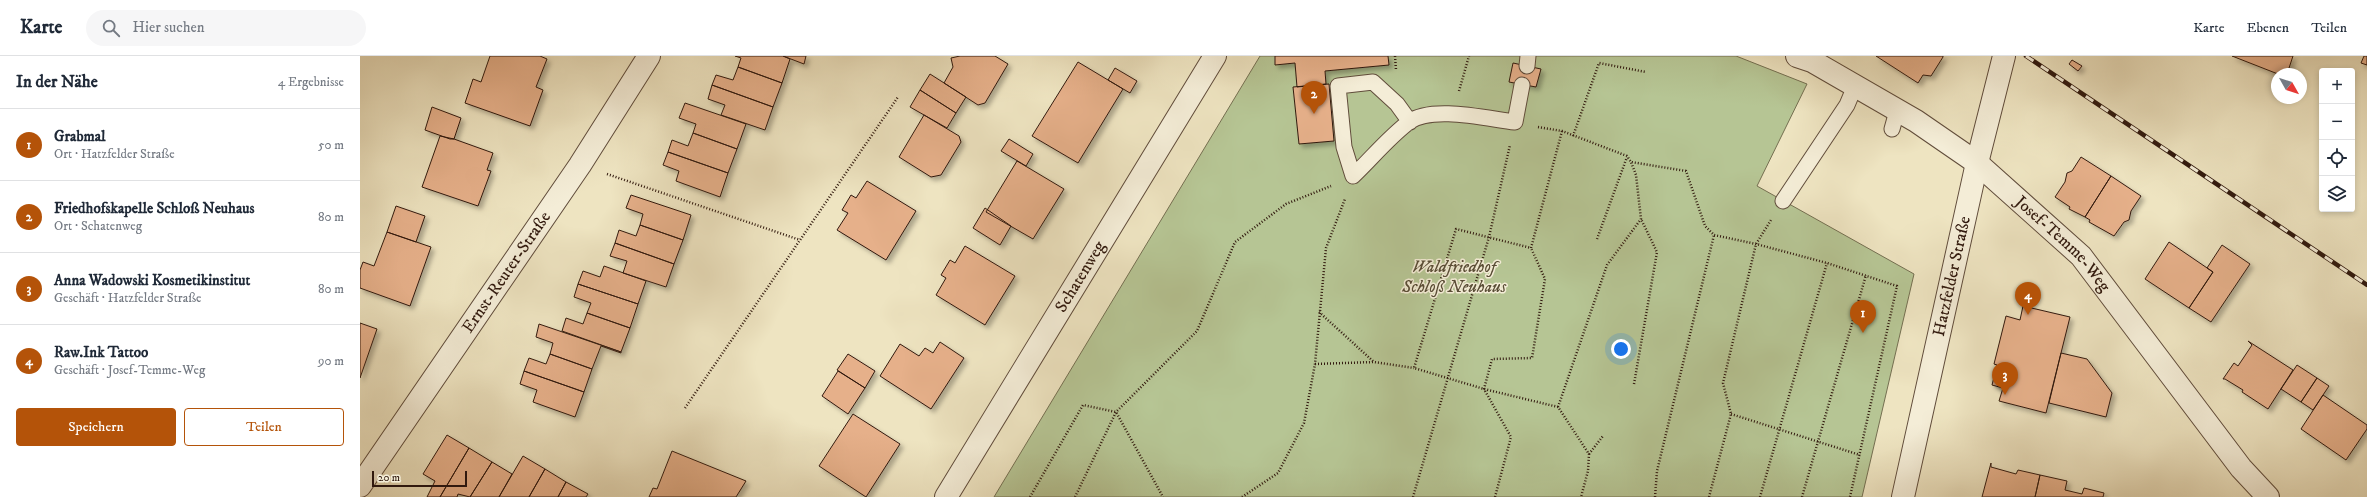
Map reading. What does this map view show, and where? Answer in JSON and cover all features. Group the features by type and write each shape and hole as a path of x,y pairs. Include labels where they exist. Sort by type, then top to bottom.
{"street":[{"name":"Ernst-Reuter-Straße","path":"360,486 580,165 649,56"},
{"name":"Schatenweg","path":"946,497 1215,56"},
{"name":"Josef-Temme-Weg","path":"1798,56 1812,61 1855,86 1894,120 1977,163 2081,256 2241,468 2268,497"},
{"name":"Hatzfelder Straße","path":"1902,497 1977,163 2004,56"}],"lane":[{"path":"1410,122 1396,104 1373,82 1338,86 1344,147 1354,176 1410,122 1428,115 1453,114 1515,122 1522,84"},
{"path":"1783,201 1847,105 1855,86"}],"path":[{"path":"1453,114 1469,56"},
{"path":"1573,136 1599,64 1646,72"},
{"path":"685,408 898,97"},
{"path":"1413,497 1489,237 1515,122 1562,132 1627,156 1631,162 1636,175 1641,219 1657,252 1634,384"},
{"path":"1495,497 1511,437 1484,389 1492,359 1532,358 1545,279 1531,248 1562,132"},
{"path":"1597,239 1627,156"},
{"path":"1631,162 1686,171 1705,226 1714,235 1756,244 1827,263 1897,286 1850,497"},
{"path":"580,165 800,240"},
{"path":"1242,497 1278,473 1304,423 1315,364 1326,248 1354,176"},
{"path":"1075,497 1116,412 1197,331 1235,242 1286,204 1354,176"},
{"path":"1558,407 1607,265 1641,219"},
{"path":"1414,368 1456,229 1531,248"},
{"path":"1654,497 1657,471 1714,235"},
{"path":"1710,497 1731,414 1723,383 1756,244"},
{"path":"1760,497 1827,263"},
{"path":"1802,497 1866,276"},
{"path":"1319,312 1374,362"},
{"path":"1315,364 1374,362 1414,368 1484,389 1558,407 1589,454"},
{"path":"1030,497 1083,404 1116,412 1163,497"},
{"path":"1731,414 1860,455"},
{"path":"1581,497 1588,472 1589,454 1603,436"}],"green space":[{"name":"Waldfriedhof Schloß Neuhaus","path":"1260,56 1736,56 1807,84 1757,186 1914,274 1862,497 994,497"}],"building":[{"path":"490,56 540,56 547,59 536,87 543,90 530,126 465,103 473,79 481,82"},
{"path":"735,56 783,56 790,59 782,83 738,67 741,58"},
{"path":"783,56 806,56 804,64"},
{"path":"960,56 995,56 1008,64 985,103 978,105 944,83 953,67 951,58"},
{"path":"1275,56 1388,56 1389,65 1325,71 1326,84 1297,87 1295,63 1275,65"},
{"path":"1876,56 1943,57 1931,76 1923,75 1918,83"},
{"path":"2232,56 2293,56 2289,68 2271,68 2271,71"},
{"path":"2364,56 2367,56 2367,65 2361,63"},
{"path":"2072,60 2082,66 2078,71 2069,64"},
{"path":"1078,62 1123,89 1078,163 1032,136"},
{"path":"1513,63 1541,69 1536,87 1509,82"},
{"path":"738,67 782,83 773,107 712,85 716,75 733,80"},
{"path":"1115,68 1137,81 1130,93 1108,80"},
{"path":"930,74 966,97 956,113 920,90"},
{"path":"1329,84 1334,141 1299,144 1293,87"},
{"path":"712,85 773,107 765,130 721,115 725,105 708,99"},
{"path":"920,90 956,113 947,128 910,107"},
{"path":"685,103 746,124 737,149 693,133 696,124 679,118"},
{"path":"432,107 461,118 454,139 425,130"},
{"path":"924,115 959,136 961,142 941,175 931,177 899,157"},
{"path":"693,133 737,149 728,173 668,152 672,140 688,146"},
{"path":"440,136 454,139 493,153 487,170 491,171 478,206 422,187"},
{"path":"1009,139 1033,154 1026,166 1001,151"},
{"path":"668,152 728,173 720,197 676,181 679,171 663,165"},
{"path":"2081,157 2111,176 2085,217 2069,209 2070,207 2055,197 2065,182 2067,173 2072,171"},
{"path":"1017,161 1064,189 1033,239 986,212"},
{"path":"2111,176 2141,196 2131,211 2129,220 2124,222 2114,236 2089,222 2090,220 2085,217"},
{"path":"867,181 916,211 886,260 837,230 848,213 842,210 851,195 856,198"},
{"path":"631,195 691,215 683,240 640,225 643,214 626,208"},
{"path":"396,206 425,216 416,242 387,232"},
{"path":"985,208 1011,226 1000,245 973,228"},
{"path":"640,225 683,240 674,264 615,243 619,230 636,236"},
{"path":"387,232 431,247 410,306 360,288 360,270 363,262 374,266"},
{"path":"2169,242 2213,272 2189,308 2145,279"},
{"path":"615,243 674,264 666,287 623,273 627,261 610,256"},
{"path":"2222,245 2250,264 2211,322 2189,308 2213,272 2207,268"},
{"path":"965,246 1015,276 985,325 936,295 946,278 941,275 950,260 955,263"},
{"path":"604,266 646,281 638,304 578,284 583,271 600,277"},
{"path":"578,284 638,304 630,328 587,313 591,303 574,297"},
{"path":"2023,306 2070,317 2046,413 1999,401 2003,388 1992,385 1997,365 1994,364 2006,316 2020,320"},
{"path":"587,313 630,328 621,352 562,331 566,318 583,324"},
{"path":"360,323 377,329 360,378"},
{"path":"539,324 621,353 601,346 592,369 550,354 553,343 536,337"},
{"path":"2248,341 2293,370 2268,409 2242,392 2243,390 2223,379 2234,363 2238,366 2252,345"},
{"path":"940,342 964,358 931,409 880,376 900,344 919,356 925,348 933,353"},
{"path":"2061,353 2087,359 2112,393 2106,417 2049,403"},
{"path":"550,354 592,369 584,392 524,371 529,358 546,364"},
{"path":"848,354 875,371 865,388 837,370"},
{"path":"2297,365 2317,378 2301,402 2281,389"},
{"path":"524,371 584,392 575,417 533,402 537,390 520,384"},
{"path":"838,371 865,388 848,414 822,396"},
{"path":"2317,378 2329,386 2313,410 2301,402"},
{"path":"2323,395 2367,425 2367,429 2346,460 2301,429"},
{"path":"853,414 900,444 866,497 819,466"},
{"path":"447,435 469,448 440,497 427,497 435,481 423,474"},
{"path":"469,448 492,462 470,497 458,494 457,497 440,497"},
{"path":"672,451 746,481 736,497 649,497 653,488 657,489"},
{"path":"523,456 545,469 529,497 499,497"},
{"path":"492,462 512,474 499,497 470,497"},
{"path":"1991,463 1991,467 2016,474 2018,470 2040,475 2035,497 1982,497"},
{"path":"545,469 566,482 558,497 529,497"},
{"path":"2040,475 2067,481 2065,490 2082,494 2084,488 2104,493 2103,497 2035,497"},
{"path":"566,482 588,494 586,497 558,497"}],"railway":[{"path":"2026,56 2367,285"}],"place":[{"name":"Friedhofskapelle Schloß Neuhaus","path":"1314,114"},
{"name":"Raw.Ink Tattoo","path":"2028,315"},
{"name":"Grabmal","path":"1863,333"},
{"name":"Anna Wadowski Kosmetikinstitut","path":"2005,395"}]}
